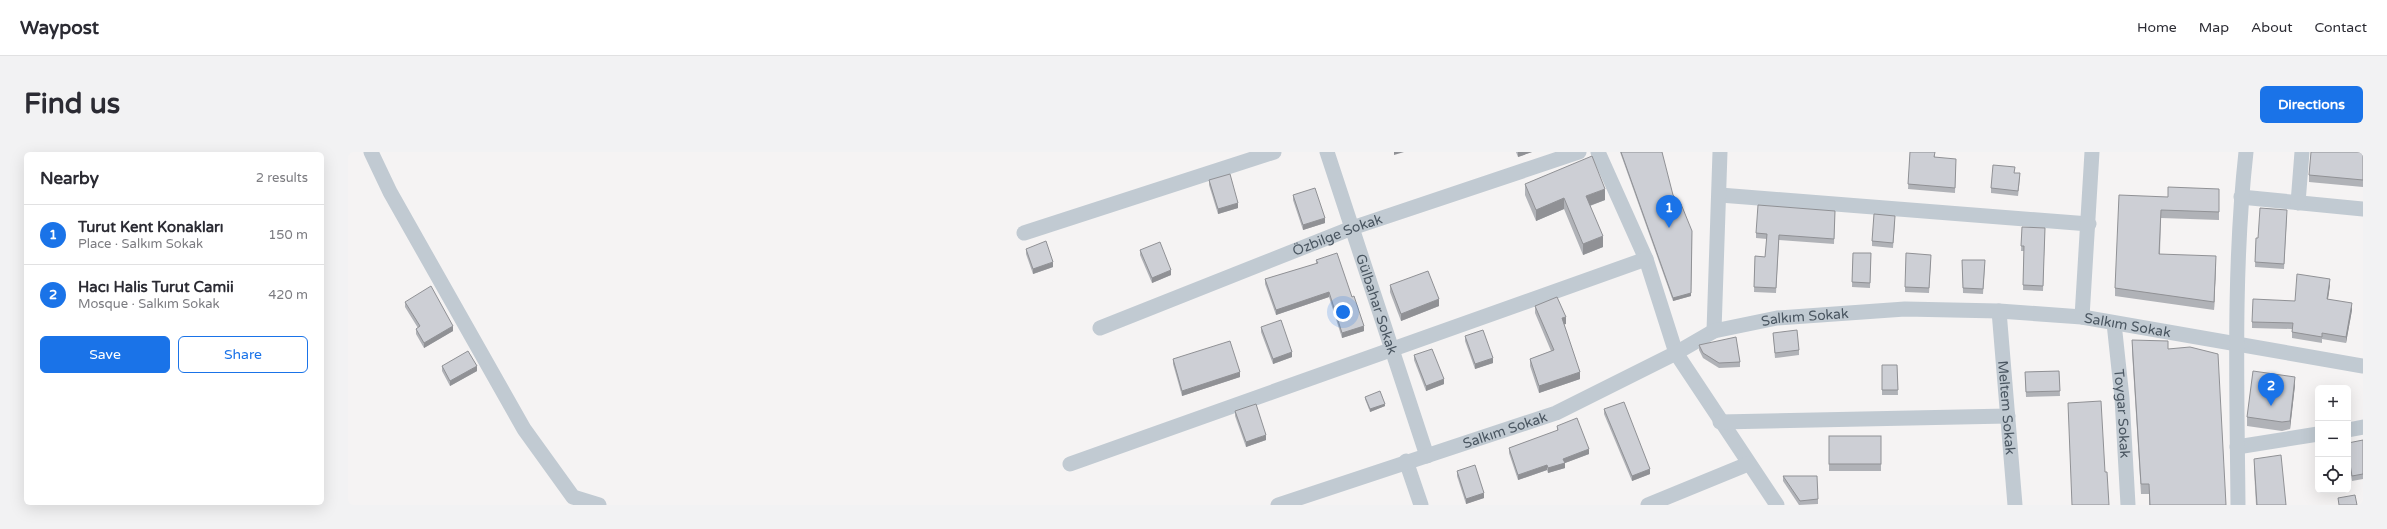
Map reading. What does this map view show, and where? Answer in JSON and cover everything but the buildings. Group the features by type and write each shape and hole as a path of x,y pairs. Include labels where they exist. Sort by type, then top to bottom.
{"street":[{"path":"371,152 390,192 524,429 573,497 599,505"},
{"path":"1024,233 1274,152"},
{"name":"Gülbahar Sokak","path":"1327,152 1427,456"},
{"name":"Özbilge Sokak","path":"1100,328 1352,228 1579,152"},
{"path":"1598,152 1646,259 1676,353 1720,422 1777,505"},
{"path":"1714,331 1720,195 1720,152"},
{"path":"2082,317 2089,224 2092,152"},
{"path":"2238,505 2237,343 2241,197 2246,152"},
{"path":"2298,203 2302,152"},
{"path":"1720,195 2089,224"},
{"path":"2241,197 2363,209"},
{"path":"1070,464 1646,259"},
{"name":"Salkım Sokak","path":"1278,505 1406,461 1427,456 1556,413 1676,353 1714,331 1784,317 1905,309 1999,311 2082,317 2363,366"},
{"name":"Meltem Sokak","path":"1999,311 2015,505"},
{"name":"Toygar Sokak","path":"2114,322 2122,398 2128,505"},
{"path":"1720,422 2008,416"},
{"path":"2351,429 2363,427"},
{"path":"2237,447 2315,434"},
{"path":"1406,461 1421,505"},
{"path":"1648,505 1748,464"}],"place":[{"name":"Turut Kent Konakları","path":"1669,228"},
{"name":"Hacı Halis Turut Camii","path":"2271,406"}]}
